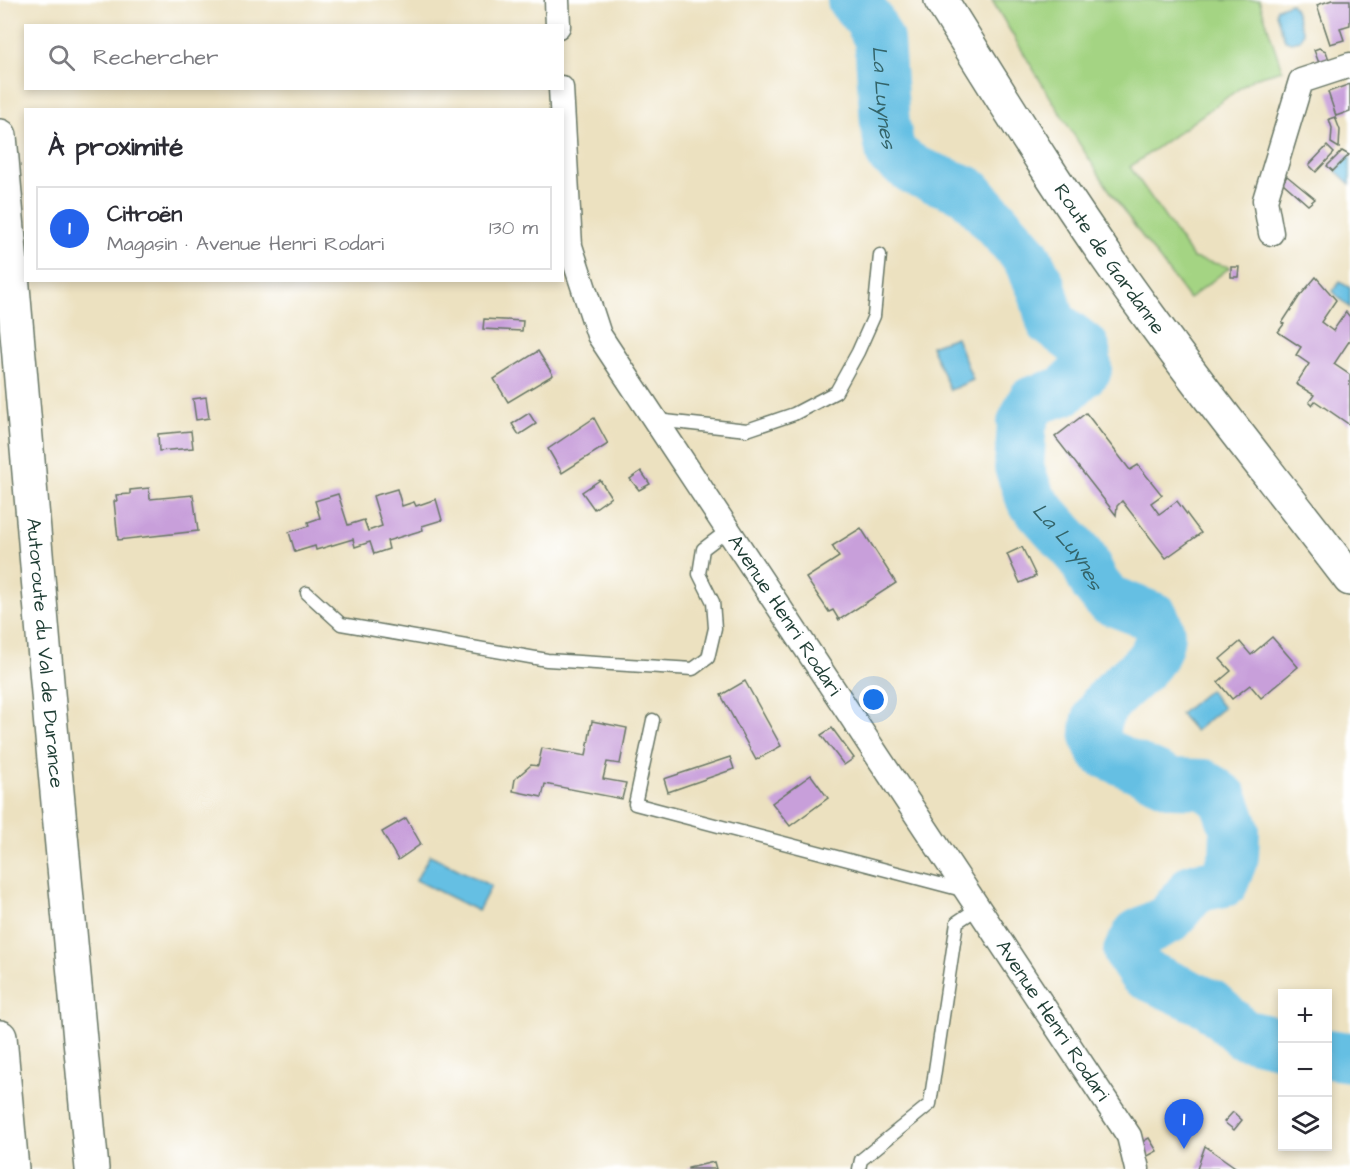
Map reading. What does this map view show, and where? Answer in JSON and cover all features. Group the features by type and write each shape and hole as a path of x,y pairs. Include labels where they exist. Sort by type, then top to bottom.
{"main road":[{"name":"Route de Gardanne","path":"941,0 1042,163 1149,317 1212,403 1350,579"},
{"name":"Autoroute du Val de Durance","path":"0,136 92,1169"},
{"name":"Route de Gardanne","path":"1295,506 1350,569"},
{"path":"0,1036 12,1169"}],"street":[{"path":"557,0 558,24"},
{"path":"1271,233 1265,200 1302,81 1350,65"},
{"name":"Avenue Henri Rodari","path":"561,90 562,108"},
{"name":"Avenue Henri Rodari","path":"564,141 570,246 599,335 1129,1136 1137,1169"}],"lane":[{"path":"655,420 747,430 794,414 836,392 874,316 880,255"},
{"path":"308,593 340,624 547,660 693,669 708,658 715,628 713,602 699,574 703,549 728,530"},
{"path":"653,720 635,804 972,900 957,922 930,1104 861,1160 860,1169"}],"green space":[{"path":"992,0 1259,0 1282,70 1254,78 1130,167 1193,258 1230,267 1189,299 1108,188"}],"water":[{"path":"1291,3 1303,33 1300,40 1291,42 1285,40 1276,14 1277,8"},
{"path":"1350,157 1350,184 1336,171"},
{"path":"1340,282 1350,288 1350,308 1333,291"},
{"path":"956,337 973,380 950,390 931,346"},
{"path":"1209,690 1223,708 1195,731 1180,714"},
{"path":"430,855 491,886 478,911 416,880"}],"building":[{"path":"1332,0 1350,0 1350,25 1340,28 1344,40 1330,44 1317,5"},
{"path":"1319,48 1326,51 1329,60 1319,63 1314,50"},
{"path":"1350,84 1350,111 1336,116 1328,92"},
{"path":"1335,117 1340,130 1339,148 1331,143 1332,128 1329,119"},
{"path":"1327,146 1334,153 1316,172 1309,165"},
{"path":"1342,151 1349,155 1333,171 1327,166"},
{"path":"1287,176 1315,199 1308,205 1283,183"},
{"path":"1231,267 1239,267 1238,277 1231,277"},
{"path":"1316,277 1336,300 1321,322 1333,331 1346,312 1350,317 1350,340 1334,364 1350,375 1350,425 1315,401 1312,405 1309,402 1314,395 1296,384 1309,364 1296,355 1301,347 1278,332 1299,297"},
{"path":"484,319 523,321 522,331 483,329"},
{"path":"538,351 553,375 508,402 494,379"},
{"path":"206,397 209,418 196,420 193,399"},
{"path":"529,413 536,424 519,435 512,424"},
{"path":"1086,413 1130,470 1138,465 1162,495 1151,503 1159,514 1177,501 1201,533 1166,558 1122,501 1117,506 1116,515 1055,437"},
{"path":"594,418 608,444 562,473 548,449"},
{"path":"191,431 193,448 159,451 158,434"},
{"path":"641,471 650,484 639,490 630,479"},
{"path":"600,480 611,497 594,509 582,492"},
{"path":"149,488 150,499 193,495 198,531 118,540 114,501 117,501 116,495 130,494 130,490"},
{"path":"397,489 402,506 414,502 416,506 436,499 442,520 422,526 423,530 387,541 389,549 374,554 370,542 355,547 353,539 316,550 315,546 295,552 289,532 309,526 308,522 320,518 315,501 338,494 348,525 364,520 368,531 382,526 373,496"},
{"path":"861,528 896,583 839,620 833,610 829,612 806,578 839,557 832,546"},
{"path":"1022,547 1036,576 1020,583 1007,554"},
{"path":"1272,637 1298,667 1261,698 1250,685 1232,699 1218,682 1231,671 1220,659 1240,642 1251,655"},
{"path":"745,681 781,746 756,760 721,695"},
{"path":"592,721 627,728 620,764 607,762 603,779 626,783 622,799 545,784 542,797 513,791 515,779 531,765 538,766 542,748 586,756"},
{"path":"832,728 854,758 844,765 821,735"},
{"path":"730,757 734,769 668,792 664,779"},
{"path":"811,775 828,798 790,826 772,803"},
{"path":"406,818 421,844 398,860 382,832"},
{"path":"1233,1112 1242,1120 1234,1130 1224,1122"},
{"path":"1149,1138 1157,1151 1146,1157 1140,1143"},
{"path":"1205,1146 1238,1169 1197,1169"},
{"path":"714,1162 716,1169 688,1169 688,1168"}],"waterway":[{"name":"La Luynes","path":"852,0 869,20 879,40 885,124 891,154 915,171 968,191 1026,256 1042,289 1051,322 1085,348 1087,369 1064,391 1032,401 1022,423 1019,467 1031,500 1082,557 1095,584 1107,599 1154,617 1159,630 1156,649 1148,662 1114,694 1097,719 1095,735 1102,752 1172,783 1204,784 1224,799 1235,830 1234,856 1224,882 1194,888 1169,919 1138,934 1128,952 1142,973 1210,1004 1243,1034 1278,1042"},
{"name":"La Luynes","path":"1332,1055 1350,1057"}],"place":[{"name":"Citroën","path":"1184,1149"}]}
